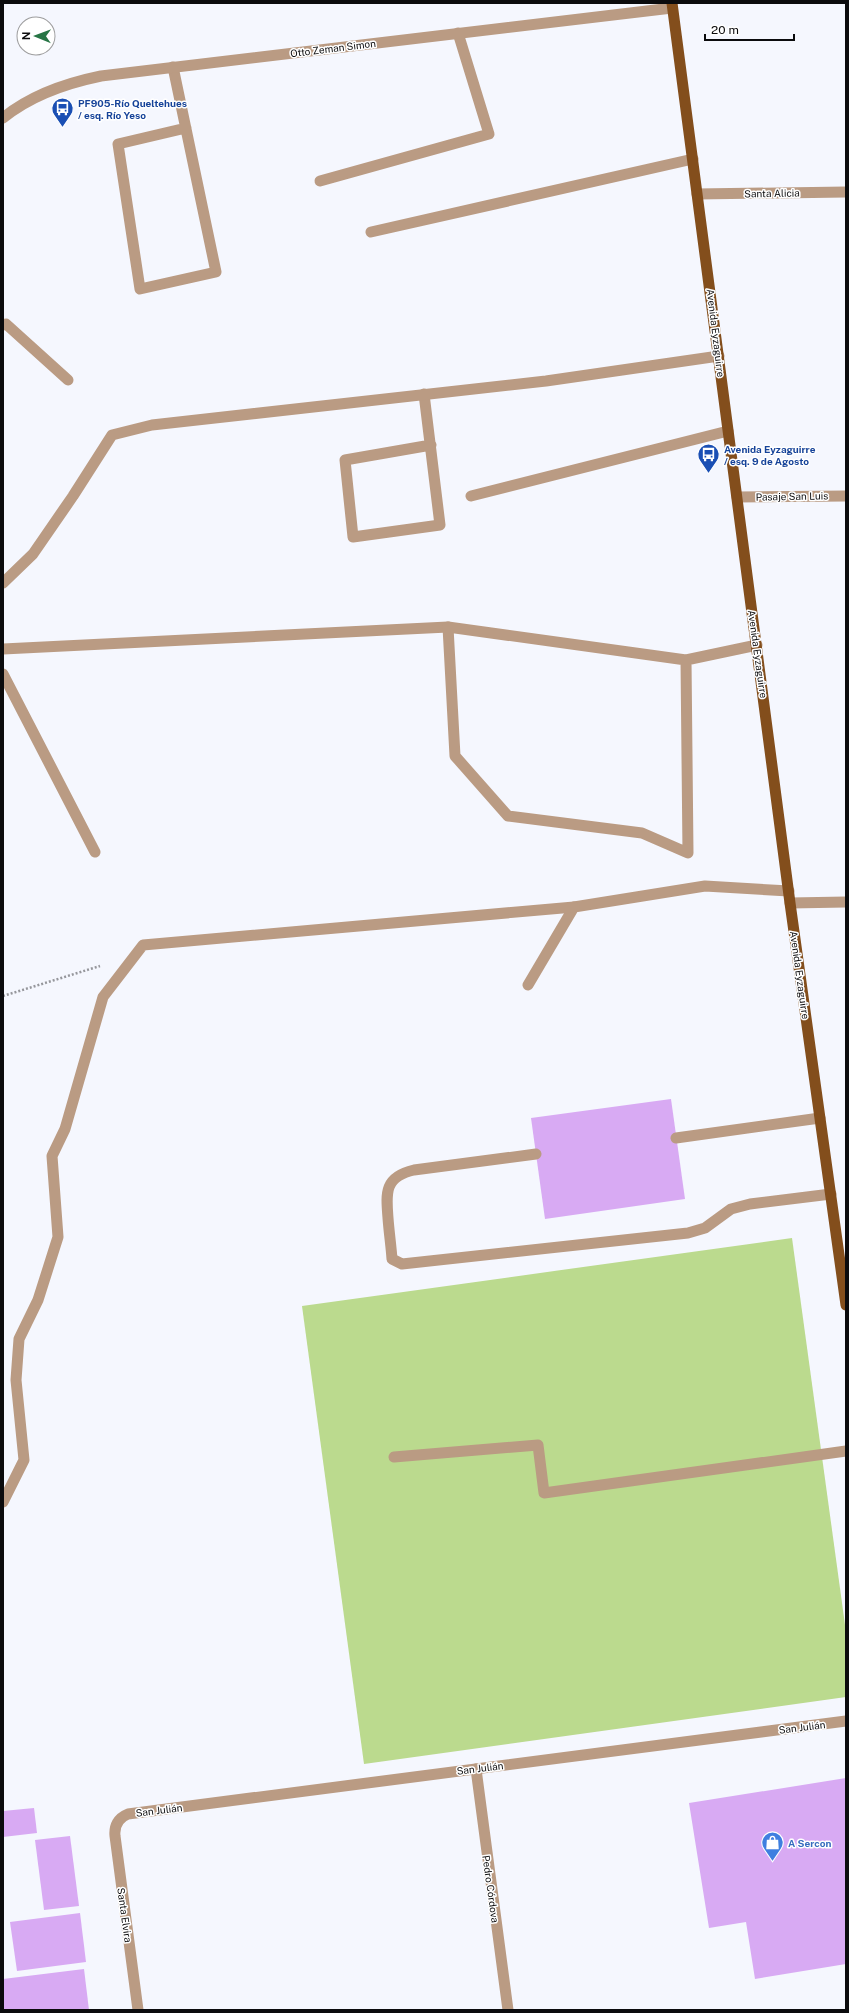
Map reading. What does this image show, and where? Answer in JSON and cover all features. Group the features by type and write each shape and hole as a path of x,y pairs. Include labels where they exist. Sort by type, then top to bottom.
{"main road":[{"name":"Avenida Eyzaguirre","path":"672,5 790,903 846,1305"}],"street":[{"name":"Otto Zeman Simon","path":"3,118 29,101 54,89 77,81 102,76 458,33 672,5"},
{"path":"320,181 489,134 458,33"},
{"path":"173,67 186,128 216,272 140,289 118,144 186,128"},
{"path":"371,232 693,158"},
{"name":"Santa Alicia","path":"697,194 846,192"},
{"path":"3,325 6,324 68,380"},
{"path":"3,583 33,554 73,496 112,435 152,425 546,381 719,356"},
{"path":"424,394 431,445 440,525 353,537 345,460 431,445"},
{"path":"471,496 728,431"},
{"name":"Pasaje San Luis","path":"737,497 846,496"},
{"path":"3,649 448,627 686,660 757,645"},
{"path":"448,627 455,756 508,816 642,833 688,853 686,660"},
{"path":"3,674 95,852"},
{"path":"3,1502 24,1460 16,1380 19,1339 38,1300 58,1237 52,1156 65,1129 103,997 143,945 574,907 705,886 789,891"},
{"path":"790,903 846,902"},
{"path":"528,984 574,907"},
{"path":"676,1138 820,1118"},
{"path":"536,1154 414,1170 404,1172 395,1178 386,1194 392,1259 402,1264 688,1233 705,1228 731,1209 750,1204 831,1194"},
{"path":"394,1457 538,1445 544,1493 846,1451"},
{"name":"San Julián","path":"118,1822 122,1817 134,1813 846,1721"},
{"name":"Pedro Córdova","path":"476,1769 508,2010"},
{"name":"Santa Elvira","path":"118,1822 114,1828 138,2010"}],"path":[{"path":"3,996 104,964"}],"green space":[{"path":"792,1238 846,1632 846,1697 364,1764 302,1306"}],"building":[{"path":"671,1099 685,1199 545,1219 531,1118"},
{"name":"A Sercon","path":"846,1778 846,1964 755,1979 746,1922 709,1928 689,1803"},
{"path":"34,1808 37,1833 3,1837 3,1811"},
{"path":"70,1836 79,1906 44,1910 35,1840"},
{"path":"80,1913 86,1962 17,1971 10,1922"},
{"path":"84,1969 89,2010 3,2010 3,1979"}],"place":[{"name":"PF905-Río Queltehues / esq. Río Yeso","path":"63,128"},
{"name":"Avenida Eyzaguirre / esq. 9 de Agosto","path":"708,474"},
{"name":"A Sercon","path":"772,1862"}]}
